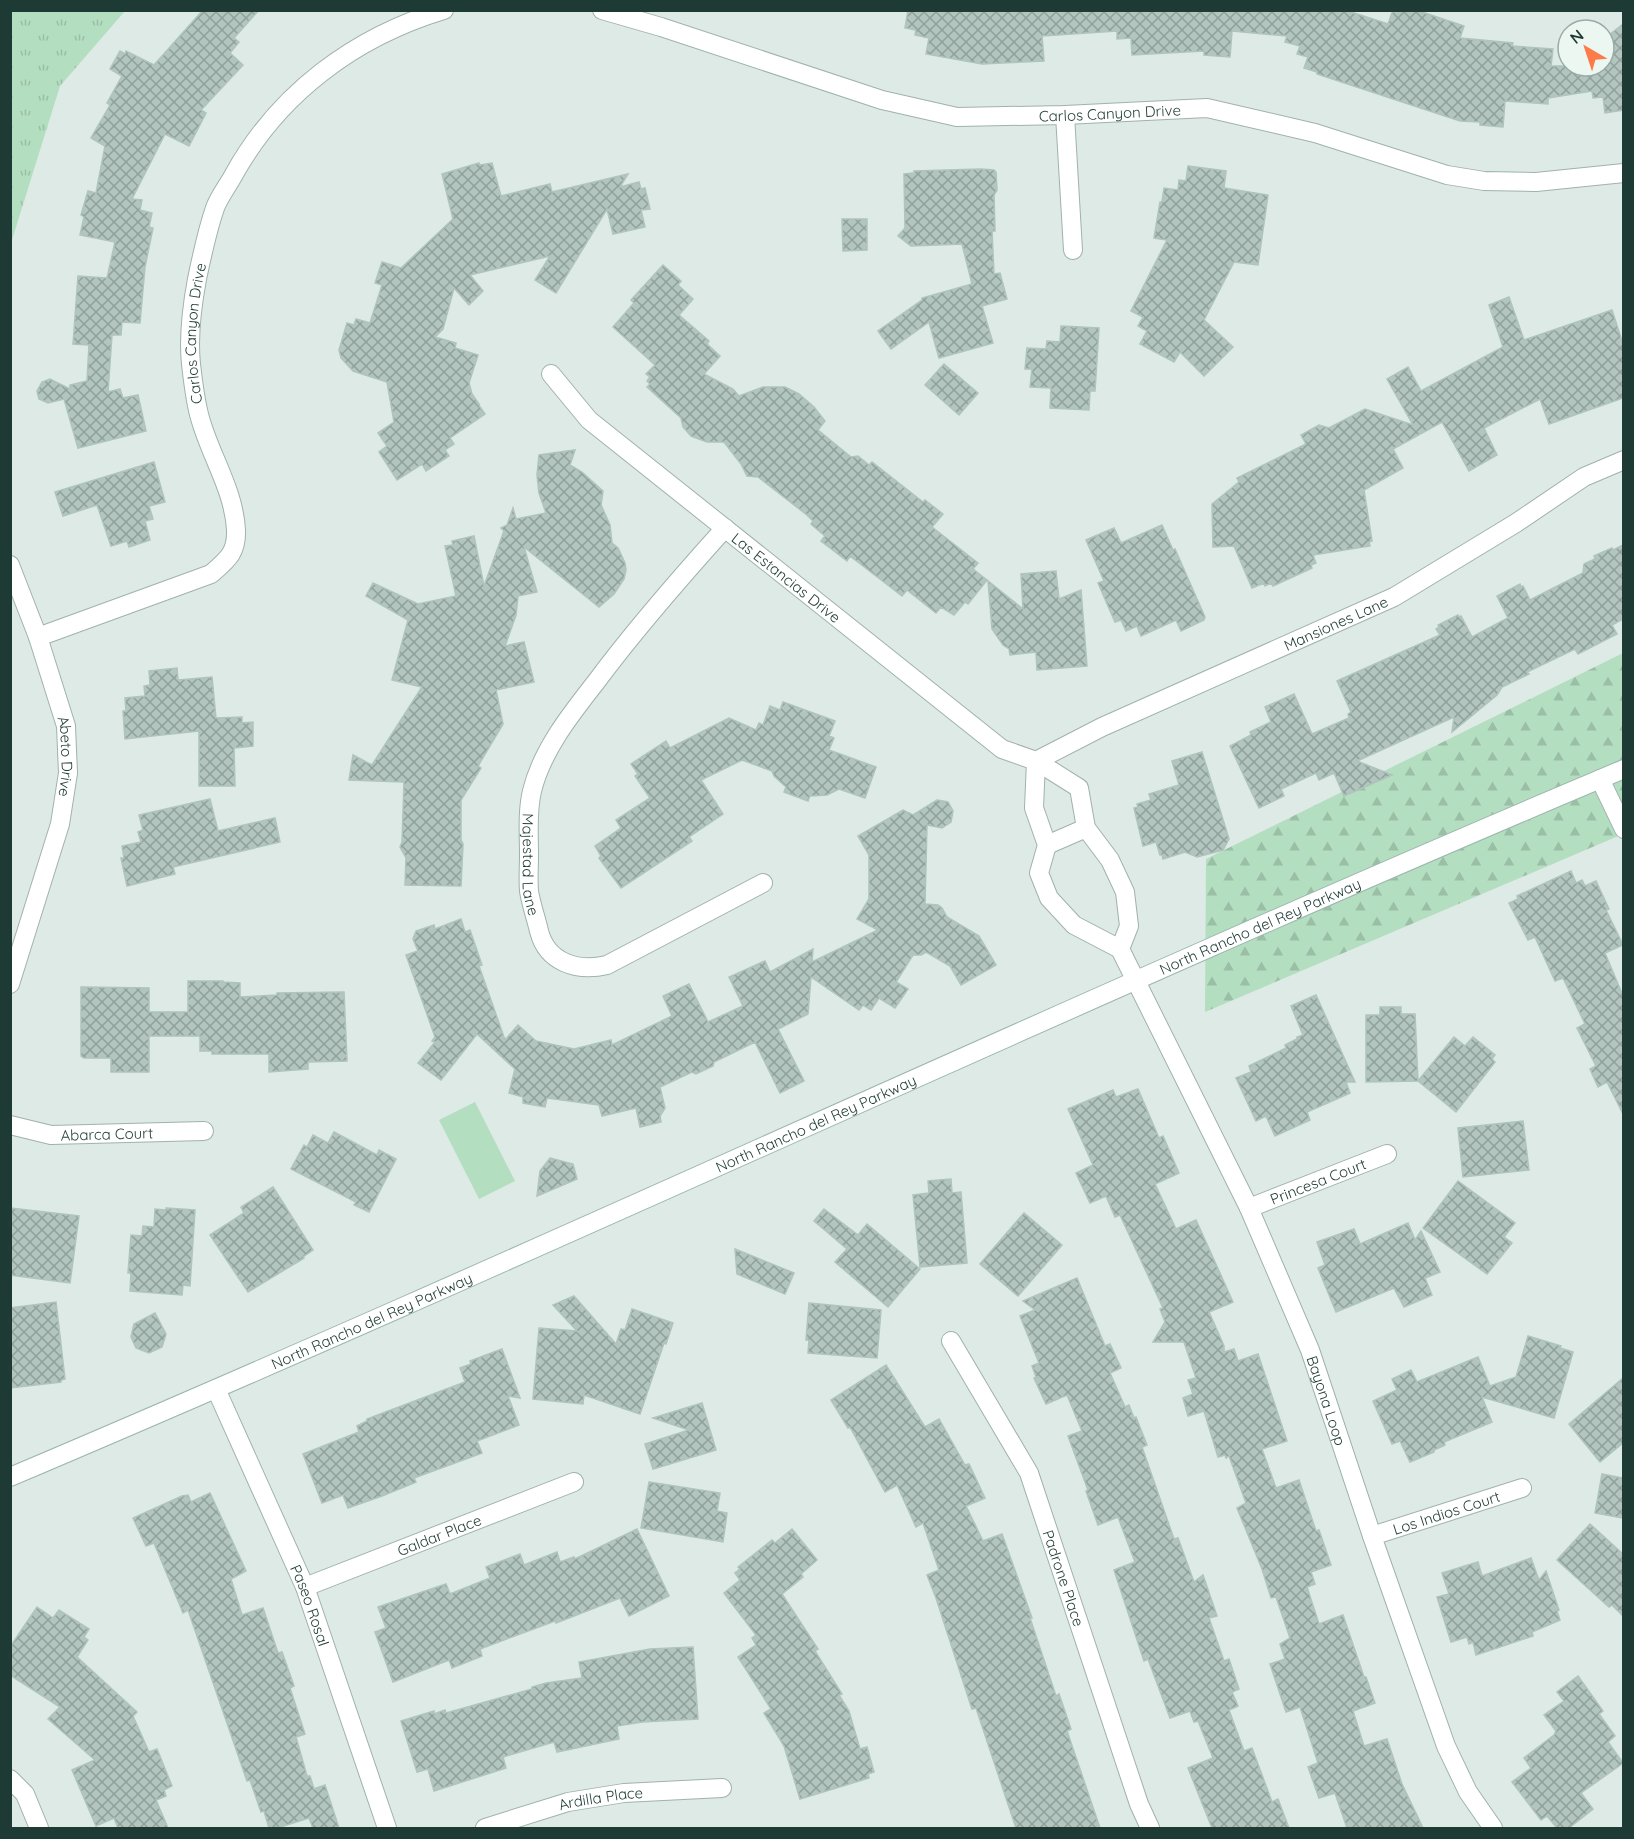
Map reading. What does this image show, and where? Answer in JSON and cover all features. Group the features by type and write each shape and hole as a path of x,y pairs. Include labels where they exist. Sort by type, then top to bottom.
{"street":[{"name":"Carlos Canyon Drive","path":"38,636 211,574 230,557 235,545 236,529 225,482 200,418 191,364 191,327 195,290 202,253 216,206 246,151 262,130 280,109 331,64 393,29 444,10"},
{"name":"Carlos Canyon Drive","path":"602,10 661,27 882,100 957,117 1065,115 1207,108 1315,133 1447,175 1484,181 1536,182 1623,173"},
{"path":"1065,115 1073,250"},
{"name":"Las Estancias Drive","path":"551,374 589,420 1002,750 1036,761 1079,788 1086,828 1110,860 1125,892 1129,926 1120,949"},
{"name":"Mansiones Lane","path":"1036,761 1102,727 1394,597 1516,523 1584,477 1623,460"},
{"name":"Majestad Lane","path":"725,528 622,647 570,715 546,755 535,782 528,810 529,892 542,942 548,951 569,965 594,968 607,965 763,883"},
{"name":"Abeto Drive","path":"10,565 38,636 66,726 68,773 60,824 10,984"},
{"path":"1036,761 1034,808 1047,845 1039,873 1049,898 1074,926 1120,949 1136,981"},
{"name":"North Rancho del Rey Parkway","path":"10,1477 216,1389 1136,981 1623,770"},
{"path":"1600,779 1623,829"},
{"path":"1047,845 1086,828"},
{"name":"Bayona Loop","path":"1136,981 1249,1208 1310,1350 1446,1746 1468,1792 1493,1828"},
{"name":"Abarca Court","path":"10,1125 51,1135 204,1131"},
{"name":"Princesa Court","path":"1249,1208 1387,1154"},
{"name":"Padrone Place","path":"951,1341 1029,1473 1139,1804 1150,1828"},
{"name":"Paseo Rosal","path":"216,1389 305,1587 387,1828"},
{"name":"Galdar Place","path":"305,1587 574,1482"},
{"name":"Los Indios Court","path":"1372,1536 1522,1488"},
{"path":"10,1779 25,1794 39,1828"},
{"name":"Ardilla Place","path":"485,1828 568,1802 667,1790 722,1788"}],"green space":[{"path":"11,10 125,11 60,86 11,243"},
{"path":"1623,653 1623,834 1205,1012 1206,859"},
{"path":"475,1102 515,1181 479,1199 439,1120"}],"building":[{"path":"203,10 259,10 234,38 239,42 230,53 243,65 201,110 206,113 189,146 165,134 132,199 142,200 140,210 152,213 149,227 153,228 145,267 140,323 122,322 121,335 112,335 108,392 120,389 123,398 138,395 146,431 78,448 64,399 48,403 39,399 37,391 42,382 50,379 70,389 70,385 87,381 89,345 73,344 78,276 107,278 115,242 80,235 84,217 81,215 88,191 96,193 105,146 91,138 110,105 107,103 122,76 110,69 120,51 125,54 126,51 154,65"},
{"path":"908,10 1345,10 1388,24 1393,10 1416,10 1464,26 1460,38 1513,43 1512,46 1553,49 1551,66 1556,66 1556,78 1616,78 1616,30 1623,24 1623,110 1605,113 1603,97 1593,98 1592,91 1548,98 1548,104 1505,101 1503,127 1460,121 1304,68 1308,57 1297,54 1300,46 1285,42 1287,36 1232,31 1230,57 1204,55 1204,51 1132,55 1131,38 1117,39 1117,31 1042,36 1044,61 982,64 926,54 929,38 915,35 916,30 905,28"},
{"path":"479,163 480,165 492,163 501,196 550,184 552,192 628,174 620,187 639,182 641,189 645,188 650,209 641,210 645,227 613,234 607,209 556,293 535,280 550,256 470,275 483,291 469,305 454,288 443,329 435,337 456,343 455,348 478,355 469,383 472,394 485,414 450,438 454,444 445,450 449,456 426,471 422,464 397,480 379,452 387,446 378,433 394,422 387,382 353,371 341,358 339,350 347,323 354,325 356,319 370,323 382,285 375,283 382,262 401,268 453,219 442,174"},
{"path":"1188,166 1226,171 1224,188 1268,195 1258,265 1234,262 1204,320 1233,347 1204,376 1180,352 1174,362 1140,344 1147,331 1138,326 1143,317 1131,311 1167,240 1154,238 1164,188 1178,190 1179,180 1186,181"},
{"path":"981,169 996,172 995,231 992,231 994,274 1000,273 1007,299 982,306 993,343 939,358 929,322 891,349 878,331 922,298 972,284 962,244 911,246 898,236 905,228 904,174 914,173 914,171"},
{"path":"842,219 867,219 867,250 843,251"},
{"path":"663,265 681,281 678,285 693,299 679,315 709,341 707,344 720,356 704,374 733,389 739,396 763,387 785,387 799,394 825,421 818,430 851,457 858,456 869,465 872,462 923,502 925,500 943,514 932,527 978,563 973,569 987,580 968,604 965,602 954,615 941,607 936,613 907,590 902,596 850,556 847,561 821,541 825,536 811,524 813,521 758,477 747,476 724,442 707,442 691,436 683,427 681,418 647,387 650,384 647,381 650,377 646,374 655,365 613,327 634,303 631,300"},
{"path":"1509,297 1524,340 1612,310 1623,344 1623,398 1549,424 1540,399 1484,428 1497,455 1469,471 1442,422 1393,449 1403,468 1364,490 1372,541 1369,542 1370,546 1313,555 1316,563 1311,565 1312,568 1273,586 1271,583 1265,586 1264,583 1252,588 1234,546 1213,547 1212,504 1239,482 1237,478 1306,444 1301,435 1319,425 1329,428 1365,409 1413,425 1387,379 1408,367 1421,391 1503,347 1489,305"},
{"path":"1061,326 1099,328 1095,391 1090,391 1089,410 1050,408 1051,388 1030,387 1032,369 1025,369 1027,348 1046,349 1047,341 1060,342"},
{"path":"944,364 978,393 959,415 925,385"},
{"path":"575,450 570,465 582,472 603,491 601,505 610,525 612,543 618,548 625,563 624,579 614,594 599,607 524,547 537,592 518,596 516,615 505,646 524,642 534,682 496,690 503,724 478,766 481,768 461,800 461,840 463,844 461,886 405,885 406,858 400,847 404,782 349,780 353,755 372,765 422,687 392,680 408,620 366,596 373,583 418,604 456,596 445,546 453,545 452,541 474,536 484,586 504,531 501,528 507,525 513,508 516,519 546,513 539,493 537,475 539,455"},
{"path":"154,462 165,502 149,506 153,519 145,521 150,540 129,547 127,541 111,546 97,505 63,516 55,492"},
{"path":"1162,525 1205,617 1204,620 1181,631 1176,620 1141,636 1137,626 1126,631 1121,620 1115,622 1098,583 1104,581 1086,540 1114,528 1121,543"},
{"path":"1623,545 1623,619 1612,625 1617,634 1578,654 1575,649 1527,672 1529,674 1502,687 1497,695 1452,732 1454,717 1357,761 1392,775 1344,796 1334,773 1319,780 1316,773 1281,789 1284,796 1259,808 1230,746 1251,735 1250,732 1271,722 1265,707 1294,694 1312,734 1349,718 1348,714 1351,712 1337,681 1440,635 1436,629 1438,625 1458,615 1461,616 1472,637 1508,618 1497,596 1520,584 1530,600 1583,573 1584,564 1595,559 1594,556"},
{"path":"1056,571 1059,599 1081,590 1087,666 1037,670 1036,652 1010,655 1009,649 1003,645 992,629 988,581 1023,609 1021,574"},
{"path":"177,668 178,680 212,677 216,718 242,717 242,723 253,722 253,746 234,748 235,786 199,786 199,731 125,739 123,711 126,711 125,698 145,696 144,686 150,685 149,671"},
{"path":"783,702 835,721 829,736 834,738 829,750 876,767 865,798 839,789 827,795 810,796 808,801 784,792 786,787 772,771 742,760 701,780 723,814 689,837 692,841 621,888 599,858 601,856 595,846 621,828 616,820 650,798 635,776 638,774 631,764 666,741 670,748 729,718 756,730 759,723 763,725 770,706 780,710"},
{"path":"1202,752 1229,839 1223,850 1197,857 1185,852 1163,859 1156,842 1143,846 1134,808 1138,807 1137,804 1151,800 1149,794 1179,785 1172,761"},
{"path":"210,799 218,831 275,818 280,842 173,867 175,874 127,886 121,858 124,858 122,846 141,842 138,832 143,830 139,815"},
{"path":"937,800 948,802 953,811 951,822 942,828 927,825 925,904 938,905 947,917 979,936 996,965 961,985 950,966 926,952 913,955 896,982 908,989 895,1008 879,998 871,1010 863,1005 859,1010 811,977 808,1014 778,1029 804,1081 780,1093 755,1042 714,1062 713,1066 696,1074 692,1072 660,1087 665,1108 660,1116 661,1122 640,1127 636,1108 602,1116 599,1105 547,1098 545,1107 523,1103 523,1097 509,1093 515,1069 477,1034 441,1080 418,1063 435,1042 432,1041 435,1037 406,955 418,951 413,939 416,931 434,925 435,929 461,919 465,932 470,930 482,965 479,966 505,1040 518,1025 536,1041 574,1049 611,1040 612,1045 672,1016 663,996 689,984 708,1022 743,1006 729,977 765,961 770,972 813,949 812,962 878,930 857,919 869,899 869,855 858,836 903,810 913,815"},
{"path":"1571,871 1576,883 1582,880 1585,886 1596,881 1609,909 1606,910 1623,945 1605,953 1623,996 1623,1114 1607,1082 1598,1087 1590,1069 1596,1066 1577,1028 1585,1024 1563,978 1555,981 1535,937 1528,940 1509,903 1518,899 1517,896"},
{"path":"188,981 240,983 240,997 277,995 277,993 344,992 347,1061 308,1062 308,1069 269,1072 269,1054 212,1054 212,1051 200,1051 200,1036 149,1036 149,1072 111,1072 111,1058 81,1056 81,987 149,988 149,1012 188,1012"},
{"path":"1316,995 1355,1082 1346,1082 1350,1093 1307,1112 1310,1120 1275,1136 1266,1116 1256,1121 1236,1078 1251,1072 1249,1066 1286,1048 1285,1045 1303,1035 1291,1006"},
{"path":"1380,1007 1401,1007 1401,1014 1415,1014 1418,1081 1366,1082 1366,1015 1380,1015"},
{"path":"1454,1037 1465,1046 1473,1037 1495,1055 1492,1059 1495,1062 1456,1112 1418,1081"},
{"path":"1138,1089 1159,1138 1163,1136 1179,1173 1155,1184 1176,1229 1196,1220 1233,1302 1209,1312 1224,1346 1224,1352 1234,1349 1238,1361 1258,1354 1287,1441 1262,1449 1276,1488 1299,1480 1316,1531 1319,1530 1331,1565 1311,1572 1315,1584 1307,1587 1319,1624 1343,1615 1364,1677 1366,1677 1375,1703 1353,1711 1364,1746 1387,1739 1402,1784 1423,1828 1347,1828 1335,1793 1319,1798 1308,1767 1318,1763 1300,1707 1286,1712 1270,1664 1285,1659 1280,1644 1290,1638 1276,1597 1271,1598 1262,1569 1237,1508 1246,1503 1229,1456 1218,1457 1204,1411 1188,1416 1183,1398 1193,1394 1188,1380 1196,1378 1184,1342 1153,1342 1165,1322 1160,1309 1163,1308 1120,1215 1115,1217 1106,1196 1090,1203 1076,1173 1093,1165 1068,1109 1113,1090 1116,1097"},
{"path":"1523,1121 1529,1170 1463,1177 1458,1128"},
{"path":"334,1132 377,1155 379,1150 396,1159 369,1212 354,1205 356,1202 291,1169 304,1145 307,1147 313,1135 328,1143"},
{"path":"550,1158 573,1164 577,1179 537,1196 540,1171"},
{"path":"951,1179 952,1193 961,1192 967,1263 920,1267 913,1195 929,1193 928,1181"},
{"path":"1458,1181 1515,1223 1504,1237 1512,1243 1487,1274 1423,1228"},
{"path":"273,1187 313,1250 304,1258 248,1292 210,1235 244,1213 241,1207"},
{"path":"10,1208 79,1216 70,1283 10,1275"},
{"path":"166,1208 195,1210 190,1286 183,1285 182,1295 130,1291 131,1273 128,1273 131,1235 142,1236 143,1226 154,1227 155,1209 166,1210"},
{"path":"824,1209 858,1235 867,1224 920,1269 888,1307 835,1262 847,1249 814,1221"},
{"path":"1024,1213 1062,1245 1018,1296 980,1264"},
{"path":"1408,1223 1415,1240 1421,1231 1440,1272 1425,1278 1432,1295 1404,1307 1394,1288 1336,1312 1318,1268 1325,1265 1317,1242 1354,1229 1360,1244"},
{"path":"735,1249 794,1273 785,1294 737,1274"},
{"path":"1077,1278 1105,1346 1110,1344 1121,1368 1110,1373 1125,1407 1129,1405 1134,1418 1136,1417 1147,1445 1142,1447 1174,1539 1178,1538 1194,1582 1203,1575 1217,1616 1209,1618 1224,1661 1229,1659 1239,1689 1232,1692 1238,1706 1229,1710 1244,1751 1252,1748 1272,1802 1278,1799 1289,1828 1212,1828 1188,1768 1213,1758 1198,1721 1194,1722 1190,1711 1170,1718 1148,1659 1144,1661 1114,1570 1135,1562 1118,1517 1098,1525 1068,1436 1082,1431 1067,1395 1046,1404 1034,1378 1036,1377 1032,1366 1039,1363 1020,1316 1035,1310 1023,1301"},
{"path":"574,1296 616,1344 621,1329 625,1330 632,1309 673,1323 640,1414 584,1395 583,1404 533,1399 539,1328 577,1331 553,1305"},
{"path":"56,1302 65,1379 61,1382 10,1388 10,1308"},
{"path":"809,1303 881,1310 877,1358 808,1353 809,1340 806,1340"},
{"path":"155,1313 166,1334 162,1347 149,1353 136,1348 131,1337 134,1324"},
{"path":"1528,1336 1573,1352 1554,1418 1482,1397 1492,1422 1444,1442 1445,1445 1434,1452 1410,1462 1400,1441 1392,1444 1373,1401 1397,1390 1392,1379 1411,1370 1417,1382 1478,1357 1490,1386 1516,1377"},
{"path":"502,1349 520,1398 508,1396 519,1425 477,1441 482,1453 414,1478 416,1482 382,1496 348,1508 343,1495 322,1503 303,1454 359,1432 357,1426 367,1419 465,1382 460,1368 471,1364 470,1361"},
{"path":"886,1365 925,1427 939,1419 965,1465 969,1464 985,1498 966,1506 983,1541 1002,1534 1032,1618 1030,1618 1056,1696 1059,1694 1071,1729 1067,1731 1100,1828 1016,1828 976,1708 972,1709 927,1575 939,1570 923,1523 916,1527 897,1485 885,1492 850,1427 848,1428 831,1400"},
{"path":"1623,1378 1623,1443 1600,1462 1569,1424"},
{"path":"702,1403 716,1450 653,1469 645,1444 689,1430 653,1418"},
{"path":"1602,1474 1623,1478 1623,1518 1595,1513"},
{"path":"649,1482 720,1493 717,1511 727,1513 723,1542 641,1528"},
{"path":"210,1493 246,1571 231,1579 242,1615 263,1608 278,1653 282,1652 294,1686 290,1688 305,1734 296,1737 307,1776 310,1776 314,1789 325,1785 339,1828 313,1828 309,1818 277,1828 269,1828 250,1780 247,1781 188,1610 183,1613 154,1543 146,1546 133,1518 182,1496 188,1495 191,1502"},
{"path":"1590,1524 1623,1554 1623,1616 1612,1605 1609,1607 1557,1560"},
{"path":"637,1529 669,1596 629,1616 620,1598 480,1649 482,1656 452,1668 449,1660 393,1682 375,1632 386,1628 378,1607 446,1584 450,1594 490,1578 486,1567 520,1554 524,1565 557,1552 560,1562 574,1557 575,1559"},
{"path":"792,1529 817,1560 801,1574 803,1577 782,1594 818,1649 815,1651 842,1694 839,1695 849,1711 860,1749 867,1747 874,1772 868,1774 869,1778 800,1799 784,1746 764,1713 771,1709 738,1657 756,1645 752,1638 756,1635 724,1593 740,1580 735,1573 740,1569 738,1567 772,1540 775,1543"},
{"path":"1531,1558 1539,1580 1546,1571 1560,1620 1532,1632 1533,1636 1476,1655 1473,1642 1469,1644 1467,1637 1451,1642 1437,1597 1449,1594 1442,1573 1478,1562 1482,1576"},
{"path":"37,1607 53,1618 59,1610 89,1629 84,1637 88,1640 77,1657 137,1712 133,1716 149,1752 157,1749 172,1786 164,1790 166,1796 156,1800 168,1828 118,1828 114,1818 96,1826 72,1770 95,1760 48,1719 60,1707 10,1675 10,1647"},
{"path":"693,1647 698,1719 642,1722 617,1726 619,1739 557,1752 554,1742 503,1757 506,1768 434,1791 428,1769 417,1772 401,1721 434,1711 434,1714 445,1710 446,1713 546,1683 582,1678 579,1662 650,1649"},
{"path":"1578,1676 1603,1711 1599,1714 1615,1736 1608,1742 1623,1763 1581,1793 1593,1809 1569,1828 1557,1828 1547,1816 1541,1820 1512,1782 1531,1768 1524,1758 1554,1735 1556,1731 1544,1715 1564,1701 1557,1692"}]}
